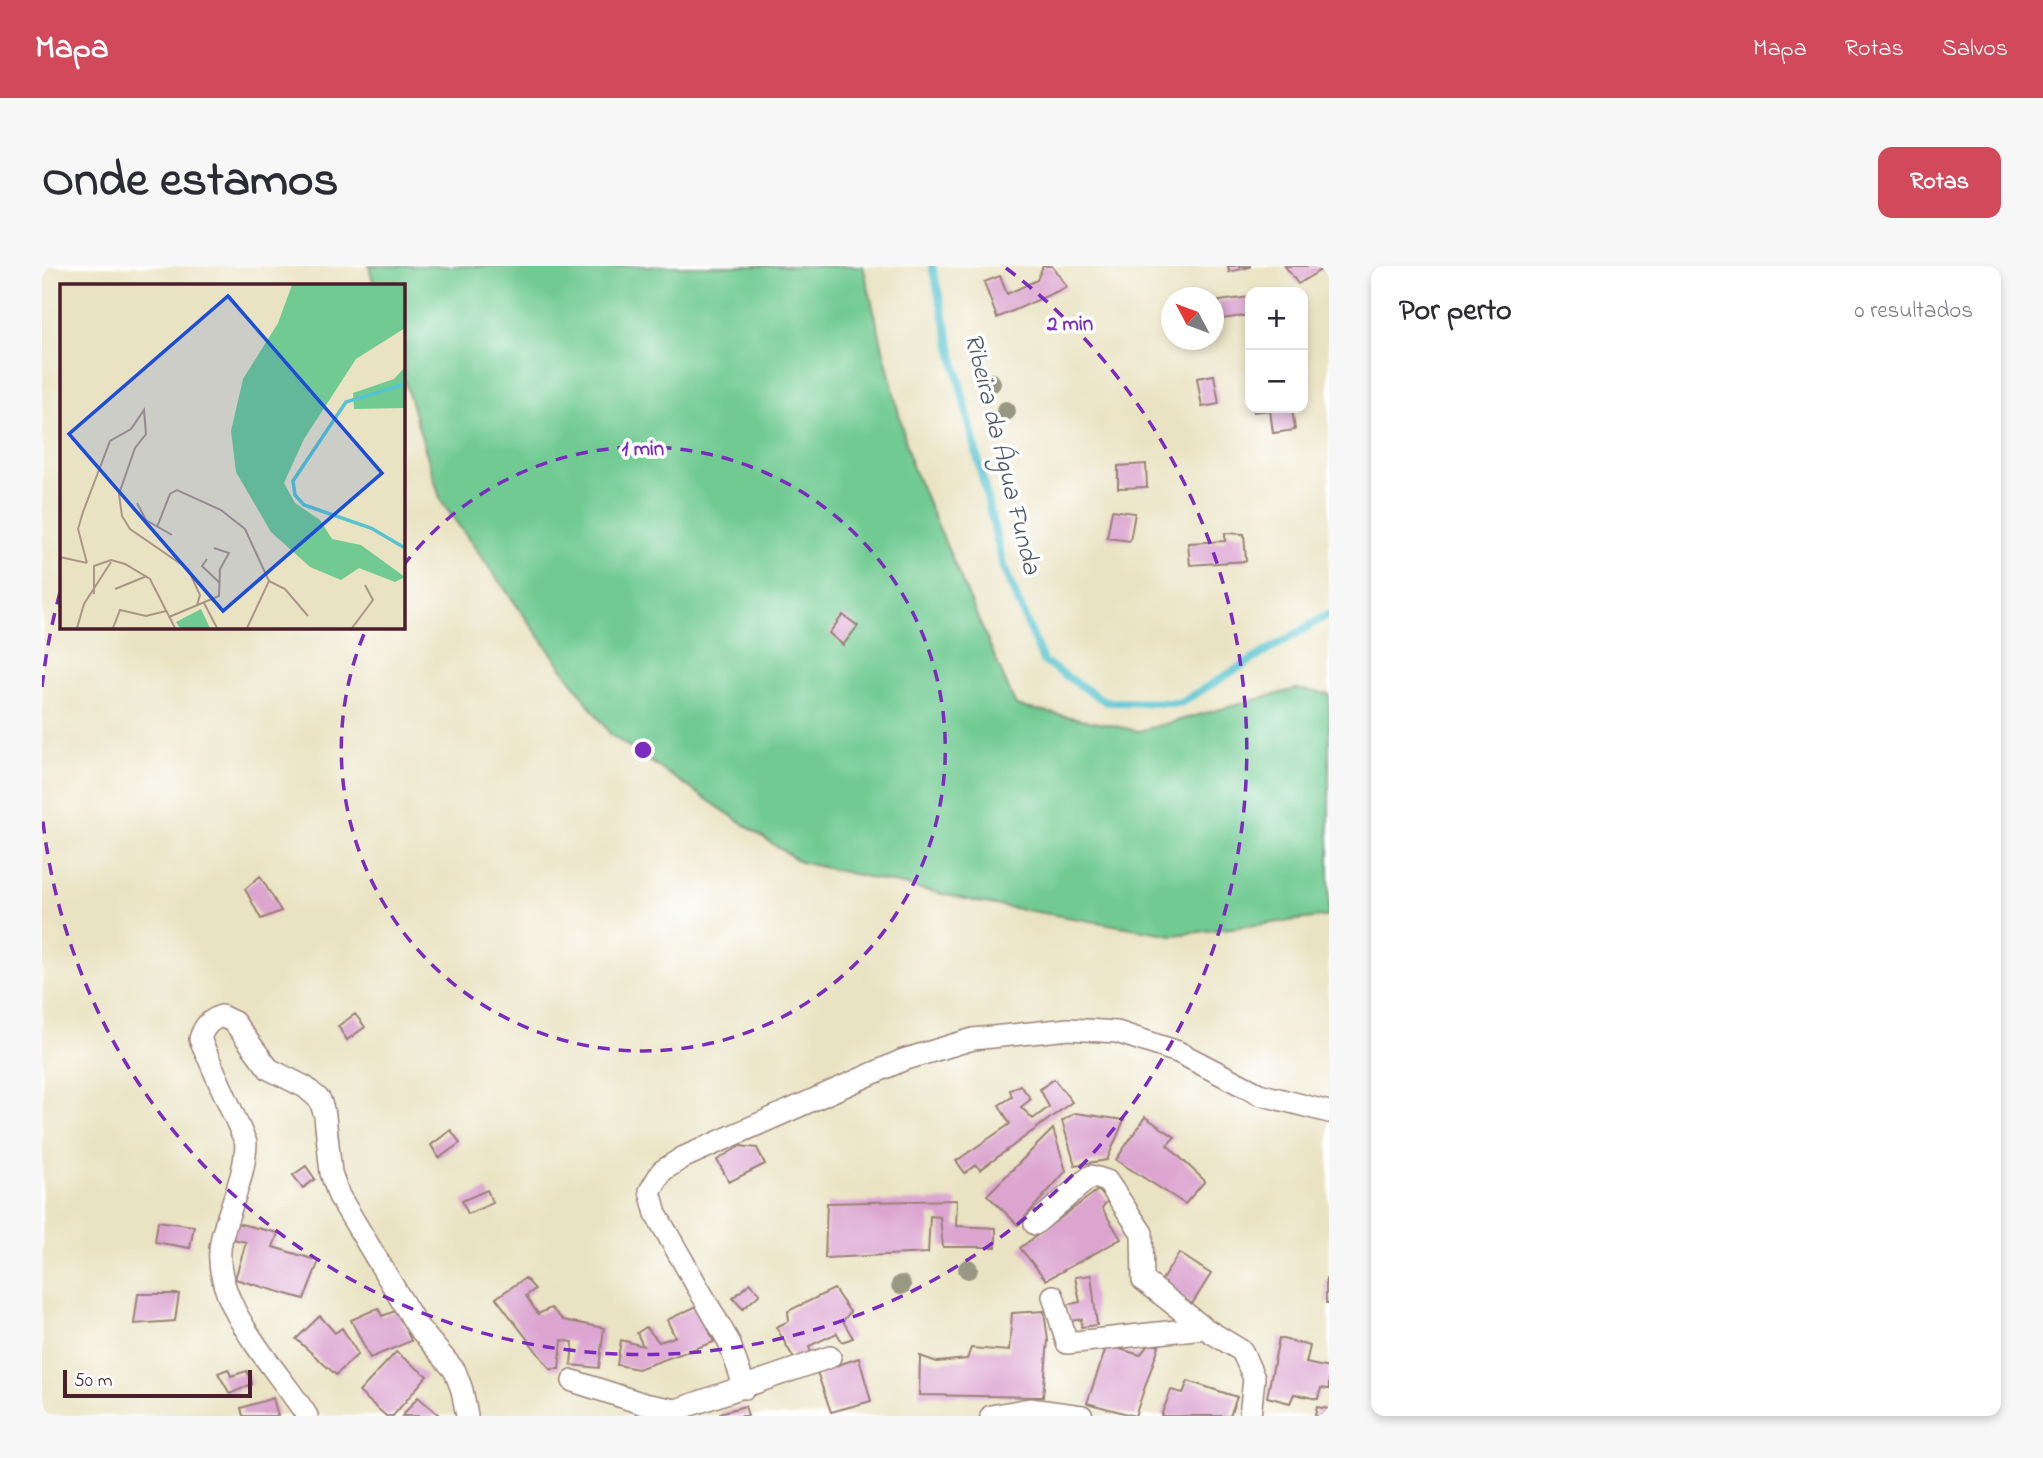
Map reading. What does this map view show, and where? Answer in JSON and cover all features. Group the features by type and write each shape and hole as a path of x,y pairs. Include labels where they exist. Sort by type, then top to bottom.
{"street":[{"path":"307,1416 242,1322 219,1272 221,1238 236,1198 246,1143 200,1039 203,1029 211,1020 221,1016 234,1021 269,1069 305,1087 320,1100 325,1116 331,1173 339,1196 416,1326 455,1371 463,1390 467,1416"},
{"path":"745,1388 729,1342 656,1214 650,1191 662,1171 682,1158 903,1060 973,1039 1069,1028 1117,1032 1178,1052 1259,1094 1329,1112"},
{"path":"1035,1224 1091,1176 1107,1181 1142,1233 1143,1280 1204,1328 1242,1351 1254,1378 1250,1416"},
{"path":"1054,1296 1067,1343 1204,1328"},
{"path":"573,1381 644,1404 676,1409 745,1388 830,1357"},
{"path":"991,1416 1030,1409 1083,1416"}],"green space":[{"path":"369,266 863,266 911,464 1016,706 1139,731 1296,689 1329,694 1329,916 1173,935 983,903 800,862 611,735 441,501 404,379 404,284 374,284"}],"building":[{"path":"1043,266 1052,266 1067,287 997,318 984,282 1000,276 1007,294 1037,280"},
{"path":"1228,266 1250,266 1250,267 1229,272"},
{"path":"1285,266 1327,266 1298,284"},
{"path":"1245,298 1245,316 1224,319 1224,300"},
{"path":"1214,375 1219,404 1202,407 1197,378"},
{"path":"1270,413 1293,413 1295,430 1273,433"},
{"path":"1146,464 1147,487 1118,488 1118,466"},
{"path":"1112,510 1135,513 1130,541 1107,538"},
{"path":"1225,533 1244,534 1246,561 1190,565 1188,543 1225,541"},
{"path":"843,615 858,626 843,645 829,633"},
{"path":"260,876 281,911 261,919 245,889"},
{"path":"355,1014 365,1027 347,1040 338,1026"},
{"path":"1054,1079 1072,1102 980,1170 976,1165 965,1173 956,1161 1010,1124 999,1105 1012,1097 1010,1090 1020,1085 1031,1099 1021,1107 1033,1119 1049,1107 1040,1089"},
{"path":"1075,1113 1124,1120 1107,1160 1075,1165 1062,1121"},
{"path":"1145,1117 1175,1137 1167,1145 1205,1181 1185,1204 1116,1160"},
{"path":"1053,1129 1066,1171 1018,1225 987,1195"},
{"path":"451,1130 460,1143 439,1158 431,1145"},
{"path":"740,1146 757,1148 765,1164 729,1182 717,1160"},
{"path":"306,1166 315,1179 303,1188 293,1175"},
{"path":"487,1190 493,1203 468,1214 462,1201"},
{"path":"1098,1190 1108,1200 1102,1208 1121,1239 1046,1280 1020,1248"},
{"path":"957,1200 956,1226 996,1228 996,1247 943,1247 940,1217 930,1216 928,1253 825,1258 827,1203"},
{"path":"158,1221 194,1226 190,1248 155,1242"},
{"path":"232,1222 278,1233 273,1247 319,1261 304,1299 235,1279 246,1242 228,1238"},
{"path":"1179,1253 1211,1274 1192,1304 1160,1283"},
{"path":"1091,1275 1097,1325 1081,1327 1082,1319 1071,1321 1066,1305 1080,1302 1075,1277"},
{"path":"525,1278 535,1289 526,1296 538,1314 551,1308 563,1320 604,1328 599,1368 571,1365 573,1342 562,1340 559,1369 550,1369 496,1298"},
{"path":"1326,1279 1329,1279 1329,1303 1326,1303"},
{"path":"750,1283 760,1294 743,1309 733,1298"},
{"path":"834,1289 850,1312 843,1321 853,1338 842,1342 837,1333 809,1346 812,1358 797,1364 776,1327 789,1321 788,1311"},
{"path":"138,1294 179,1294 175,1321 134,1324"},
{"path":"699,1305 714,1342 638,1369 617,1365 621,1340 643,1346 637,1333 646,1327 659,1342 675,1337 667,1320"},
{"path":"378,1308 382,1316 398,1310 411,1341 370,1358 351,1320"},
{"path":"1044,1311 1048,1340 1043,1397 919,1395 920,1356 937,1362 967,1359 971,1348 1009,1351 1012,1313"},
{"path":"320,1316 335,1333 342,1328 358,1354 336,1375 296,1339"},
{"path":"1279,1338 1310,1346 1306,1363 1329,1368 1329,1389 1321,1388 1318,1399 1294,1394 1290,1403 1267,1397"},
{"path":"1150,1343 1159,1346 1135,1416 1087,1403 1107,1345 1140,1355"},
{"path":"396,1352 427,1376 393,1416 386,1416 359,1392"},
{"path":"859,1358 871,1401 831,1412 817,1372"},
{"path":"228,1369 231,1376 247,1371 252,1384 230,1394 218,1373"},
{"path":"1188,1381 1237,1397 1230,1416 1161,1416 1171,1390 1183,1393"},
{"path":"418,1397 440,1416 402,1416"},
{"path":"273,1398 278,1416 243,1416 241,1408"},
{"path":"745,1406 748,1416 721,1416 720,1413"},
{"path":"1317,1407 1329,1409 1329,1416 1315,1416"}],"waterway":[{"name":"Ribeira da Água Funda","path":"932,266 1003,565 1043,661 1106,702 1180,703 1329,614"}]}
